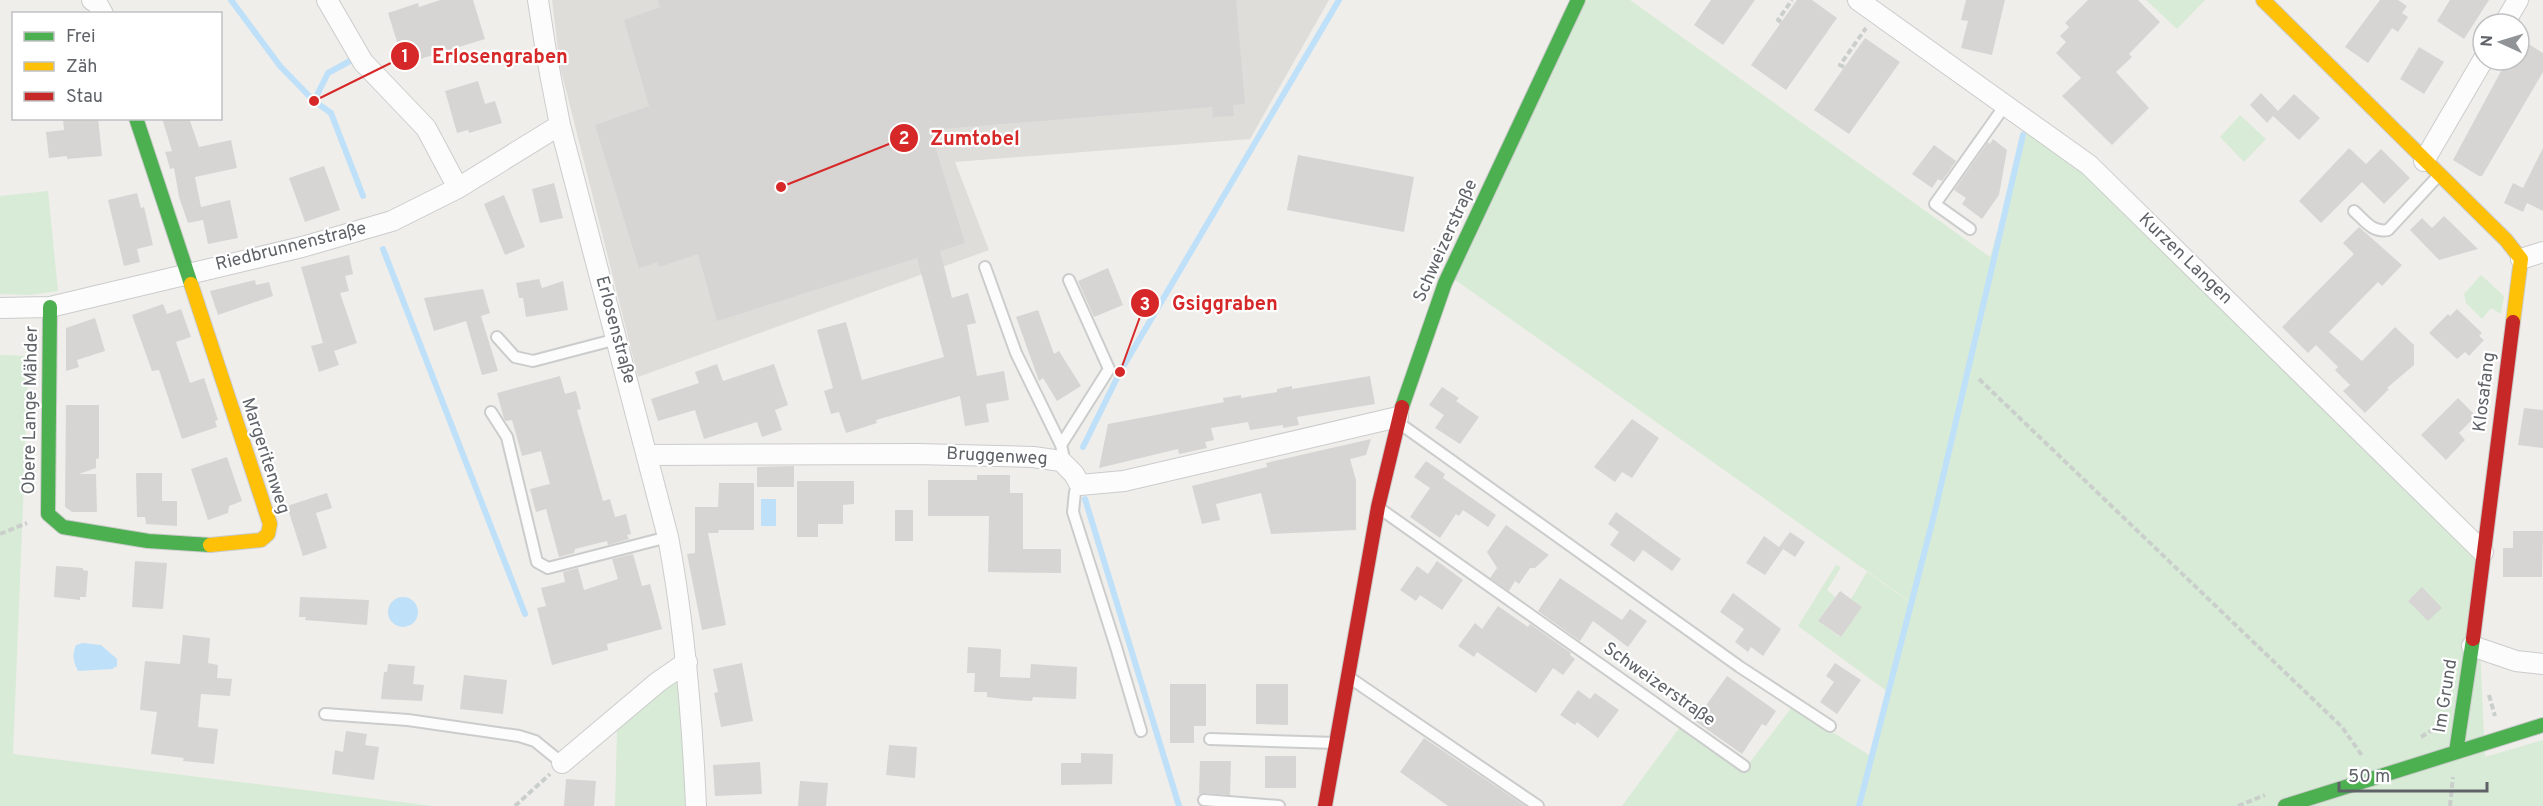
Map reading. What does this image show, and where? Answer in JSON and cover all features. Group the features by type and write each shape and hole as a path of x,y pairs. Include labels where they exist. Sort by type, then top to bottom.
{"street":[{"path":"92,0 98,3 102,12"},
{"path":"327,0 363,62 426,128 458,188"},
{"name":"Erlosenstraße","path":"538,0 560,125 648,455 680,597 687,662 696,806"},
{"name":"Schweizerstraße","path":"1325,806 1378,507 1398,419 1445,283 1578,0"},
{"name":"Kurzen Langen","path":"1858,0 2089,165 2483,552"},
{"path":"2262,0 2506,240 2521,259 2543,252"},
{"path":"2424,161 2476,72"},
{"path":"137,120 188,273"},
{"name":"Riedbrunnenstraße","path":"0,308 50,307 302,247 392,221 458,188 560,125"},
{"name":"Klosafang","path":"2472,646 2521,259"},
{"name":"Margeritenweg","path":"48,514 63,527 148,541 226,544 261,540 268,534 270,524 188,273"},
{"name":"Obere Lange Mähder","path":"48,514 50,307"},
{"path":"1080,485 1124,481 1398,419"},
{"name":"Bruggenweg","path":"648,455 927,454 1033,457 1061,453 1080,485"},
{"path":"2472,646 2516,661 2543,664"},
{"name":"Im Grund","path":"2456,752 2472,646"},
{"path":"562,763 658,682 687,662"},
{"path":"2285,806 2543,725"}],"lane":[{"path":"1970,229 1935,204 2006,104"},
{"path":"2354,211 2372,228 2381,231 2388,230 2439,175"},
{"path":"985,267 1016,353 1061,453"},
{"path":"1061,453 1109,369 1069,280"},
{"path":"497,337 515,357 533,361 617,339"},
{"path":"491,412 507,437 537,562 548,568 668,537"},
{"path":"1398,419 1740,667 1830,726"},
{"path":"1080,485 1075,492 1073,512 1141,731"},
{"name":"Schweizerstraße","path":"1378,507 1744,766"},
{"path":"1348,676 1538,806"},
{"path":"325,714 408,720 519,736 535,741 562,763"},
{"path":"1210,739 1336,743"},
{"path":"1204,800 1279,806"}],"path":[{"path":"1781,22 1778,20 1792,0"},
{"path":"1844,67 1840,64 1876,13"},
{"path":"1979,379 2342,727 2362,756 2370,779"},
{"path":"0,534 48,514"},
{"path":"2420,738 2441,723"},
{"path":"2352,760 2372,753"},
{"path":"515,806 562,763"},
{"path":"2238,806 2270,793"}],"shaded area":[{"path":"552,0 1329,0 1250,139 955,162 989,250 638,377 560,66"}],"green space":[{"path":"1585,0 1630,0 1990,257 2030,123 2087,167 2476,557 2485,757 2543,740 2543,806 1622,806 1680,727 1744,770 1792,707 1874,758 1912,603 1454,279"},
{"path":"2146,0 2205,0 2177,29"},
{"path":"2240,115 2266,139 2244,162 2220,137"},
{"path":"48,191 58,291 29,295 0,294 0,196"},
{"path":"2481,275 2504,296 2501,314 2491,308 2482,319 2466,303 2464,294"},
{"path":"0,355 29,356 13,754 433,806 0,806"},
{"path":"1836,565 1841,567 1827,590 1835,597 1818,621 1840,637 1862,607 1851,599 1867,572 1911,603 1888,692 1798,626"},
{"path":"679,678 695,806 615,806 617,730"}],"water":[{"path":"761,499 776,499 776,526 761,526"},
{"path":"403,597 413,602 418,612 413,622 403,627 393,622 388,612 393,602"},
{"path":"83,643 101,645 117,659 117,666 112,669 78,671 74,661 74,652 76,645"}],"building":[{"path":"440,0 473,0 485,39 404,64 388,13 418,3 419,7"},
{"path":"658,0 1236,0 1245,104 1233,105 1234,116 1213,117 1212,107 930,130 965,243 940,251 952,298 968,293 976,323 967,325 977,376 1004,371 1009,400 986,404 989,422 965,426 960,396 876,420 877,423 846,433 839,412 831,414 824,391 833,388 817,330 846,322 862,380 944,357 917,258 717,321 698,254 659,267 658,262 639,268 595,125 649,106 624,20 660,7"},
{"path":"1711,0 1755,0 1723,45 1694,25"},
{"path":"1797,0 1812,0 1837,18 1786,90 1751,65"},
{"path":"1966,0 2005,0 1992,55 1961,48 1968,21 1961,20"},
{"path":"2088,0 2138,0 2160,22 2129,54 2132,57 2116,72 2149,108 2112,145 2062,96 2081,78 2056,53 2066,42 2060,36 2069,27 2065,23"},
{"path":"2380,0 2398,0 2407,6 2402,13 2408,17 2398,32 2392,28 2368,63 2345,47"},
{"path":"2450,0 2489,0 2481,12 2471,12 2471,28 2464,39 2437,21"},
{"path":"1865,38 1900,62 1849,134 1814,110"},
{"path":"2531,46 2543,53 2543,72 2482,176 2453,160 2501,72 2531,72"},
{"path":"2419,47 2444,62 2424,94 2400,79"},
{"path":"478,81 485,104 495,101 502,123 469,133 468,130 457,133 445,91"},
{"path":"2261,93 2278,111 2294,94 2320,118 2299,140 2273,116 2267,123 2250,105"},
{"path":"63,120 98,120 102,156 49,158 46,132 64,130"},
{"path":"163,120 190,120 199,147 231,140 237,168 195,177 201,207 230,200 238,238 208,244 203,220 188,223 179,197 174,168 170,169 165,152 172,151"},
{"path":"1993,139 2007,150 1999,195 1982,219 1962,204 1966,198 1954,190 1988,142 1990,144"},
{"path":"1934,145 1956,161 1942,181 1938,179 1932,188 1912,174"},
{"path":"2349,148 2366,164 2381,149 2410,178 2384,204 2362,182 2321,223 2299,201"},
{"path":"2543,148 2543,211 2527,203 2523,212 2504,203 2513,183 2523,188"},
{"path":"1298,155 1414,177 1404,232 1287,210"},
{"path":"324,166 340,210 305,222 289,178"},
{"path":"554,183 563,218 540,223 532,189"},
{"path":"137,193 141,208 144,207 153,245 137,249 140,262 124,266 108,200"},
{"path":"504,195 525,247 505,255 484,204"},
{"path":"2444,216 2478,249 2439,260 2410,230 2422,218 2432,228"},
{"path":"2359,227 2402,265 2382,286 2378,282 2329,332 2362,361 2395,327 2414,345 2414,365 2387,388 2389,389 2365,413 2343,391 2350,385 2335,370 2338,367 2316,345 2308,353 2282,327 2354,254 2343,243"},
{"path":"349,255 353,274 345,276 349,291 340,293 357,343 334,351 339,365 319,372 311,346 323,343 301,267"},
{"path":"1108,268 1123,305 1094,317 1078,281"},
{"path":"539,279 542,288 563,281 568,310 526,317 523,298 519,298 516,283"},
{"path":"255,280 256,285 269,282 273,296 218,315 210,291"},
{"path":"483,289 490,313 481,316 498,371 482,375 466,321 434,331 424,298"},
{"path":"163,304 167,314 181,309 191,337 176,342 190,383 204,378 218,420 215,421 217,427 182,439 159,370 152,371 132,315"},
{"path":"2457,309 2482,333 2479,336 2484,340 2469,356 2465,352 2457,359 2429,333 2448,314 2450,316"},
{"path":"1038,310 1054,354 1059,351 1081,386 1057,401 1043,378 1039,381 1016,317"},
{"path":"95,318 105,351 77,360 79,367 66,371 66,328"},
{"path":"717,364 723,381 774,364 788,405 775,410 782,430 762,437 757,422 704,439 695,410 658,421 651,399 699,383 695,372"},
{"path":"560,376 565,394 576,391 581,409 577,410 603,501 610,499 615,517 626,514 631,534 627,535 629,539 608,545 607,541 575,549 574,553 559,557 546,509 536,512 530,489 550,484 541,451 522,456 512,420 504,419 497,393"},
{"path":"1370,376 1375,404 1297,417 1299,425 1283,428 1283,425 1250,430 1248,422 1211,428 1214,440 1205,442 1207,448 1179,454 1178,449 1099,468 1108,424 1224,402 1223,398 1241,395 1241,398 1277,392 1277,389 1292,386 1292,389"},
{"path":"1442,387 1459,398 1456,401 1479,417 1460,444 1435,428 1444,415 1429,405"},
{"path":"2458,398 2476,416 2459,433 2465,440 2446,460 2421,435"},
{"path":"66,405 99,405 99,458 96,459 96,468 79,474 96,474 97,512 72,512 65,507"},
{"path":"2524,408 2543,410 2543,448 2518,445"},
{"path":"1632,419 1659,438 1632,478 1622,472 1615,482 1594,467"},
{"path":"1371,439 1366,455 1350,459 1356,480 1356,530 1271,534 1261,493 1216,504 1220,520 1202,524 1192,486 1267,467 1266,463"},
{"path":"227,457 242,501 229,506 228,513 208,520 191,469"},
{"path":"1426,461 1445,474 1443,478 1496,515 1488,527 1463,510 1459,516 1456,514 1440,538 1410,517 1430,488 1414,477"},
{"path":"794,466 794,487 757,487 757,467"},
{"path":"136,473 162,473 162,501 177,501 177,526 146,524 145,517 137,517"},
{"path":"977,475 1010,475 1010,493 1023,493 1023,549 1061,549 1061,573 988,572 989,516 928,516 928,480 977,480"},
{"path":"797,481 854,481 854,504 843,505 843,524 818,524 818,537 797,537"},
{"path":"719,483 754,483 754,530 719,530 718,533 708,533 726,625 702,630 687,554 695,553 695,507 718,507"},
{"path":"327,493 332,508 316,513 327,548 303,556 287,506"},
{"path":"895,510 913,510 913,541 895,541"},
{"path":"1616,512 1681,559 1672,571 1643,550 1634,562 1610,545 1619,532 1608,524"},
{"path":"1506,525 1549,555 1535,568 1530,568 1519,584 1515,581 1509,591 1490,578 1497,568 1487,552"},
{"path":"2513,531 2543,531 2542,577 2503,577 2503,548 2513,548"},
{"path":"1790,532 1805,542 1795,557 1783,549 1765,575 1746,563 1764,536 1779,547"},
{"path":"633,554 642,586 650,584 662,629 607,644 608,650 552,665 537,608 546,606 541,588 565,582 563,572 578,568 584,590 618,579 612,559"},
{"path":"135,561 167,563 163,609 132,607"},
{"path":"1437,561 1463,580 1442,610 1420,595 1416,601 1400,590 1417,566 1428,574"},
{"path":"56,566 83,568 88,571 86,597 80,597 80,600 54,597"},
{"path":"1560,578 1622,620 1630,609 1647,621 1628,647 1593,621 1580,641 1538,611"},
{"path":"2422,587 2442,608 2428,621 2408,601"},
{"path":"1840,591 1862,607 1841,637 1818,621"},
{"path":"1733,593 1781,629 1763,656 1751,647 1748,652 1735,642 1744,629 1720,612"},
{"path":"300,597 369,600 367,625 305,620 306,617 299,617"},
{"path":"1498,606 1528,627 1530,624 1571,653 1570,655 1575,659 1563,675 1553,668 1536,693 1477,652 1474,657 1458,646 1475,623 1482,629"},
{"path":"183,635 210,638 208,663 218,665 217,678 232,679 230,696 201,694 198,727 218,729 214,764 183,761 184,758 151,754 157,712 140,710 145,661 180,664"},
{"path":"968,647 1001,649 1000,677 1030,678 1031,664 1077,667 1076,699 1033,697 1032,701 987,697 987,692 974,692 975,673 967,673"},
{"path":"742,663 753,721 721,727 714,693 718,692 713,669"},
{"path":"1835,663 1861,680 1837,714 1820,702 1834,682 1826,676"},
{"path":"388,664 415,666 413,684 424,685 422,701 381,699 384,672 387,672"},
{"path":"464,675 507,680 503,714 460,709"},
{"path":"1727,676 1776,711 1766,726 1762,724 1742,754 1695,721"},
{"path":"1170,684 1206,684 1206,726 1194,726 1194,743 1170,743"},
{"path":"1256,684 1288,684 1288,725 1256,724"},
{"path":"1578,690 1590,699 1595,693 1619,710 1598,738 1577,722 1575,725 1560,715"},
{"path":"346,731 367,734 365,745 379,747 374,780 332,774 335,750 343,752"},
{"path":"1424,738 1525,806 1448,806 1400,772"},
{"path":"889,745 917,747 915,778 886,775"},
{"path":"1081,753 1113,754 1112,784 1061,785 1061,763 1081,763"},
{"path":"1265,756 1296,756 1296,788 1265,788"},
{"path":"1200,761 1231,761 1230,795 1199,794"},
{"path":"760,762 762,794 715,796 713,765"},
{"path":"566,779 596,781 594,806 564,806"},
{"path":"800,781 828,783 826,806 798,806"}],"waterway":[{"path":"231,0 280,66 314,101 331,113 363,196"},
{"path":"1083,447 1120,372 1339,0"},
{"path":"314,101 328,73 350,61"},
{"path":"1859,806 1934,515 2023,135"},
{"path":"383,249 525,614"},
{"path":"1085,499 1179,806"}],"traffic: fast":[{"path":"1402,407 1445,283 1578,0"},
{"path":"137,120 191,284"},
{"path":"50,307 48,514 63,527 148,541 210,545"},
{"path":"2456,752 2473,639"},
{"path":"2285,806 2543,725"}],"traffic: slow":[{"path":"2263,0 2506,240 2521,259 2513,322"},
{"path":"191,284 270,524 268,534 261,540 210,545"}],"traffic: jam":[{"path":"2473,639 2513,322"},
{"path":"1325,806 1378,507 1402,407"}],"place":[{"name":"Erlosengraben","path":"314,101"},
{"name":"Zumtobel","path":"781,187"},
{"name":"Gsiggraben","path":"1120,372"}]}
